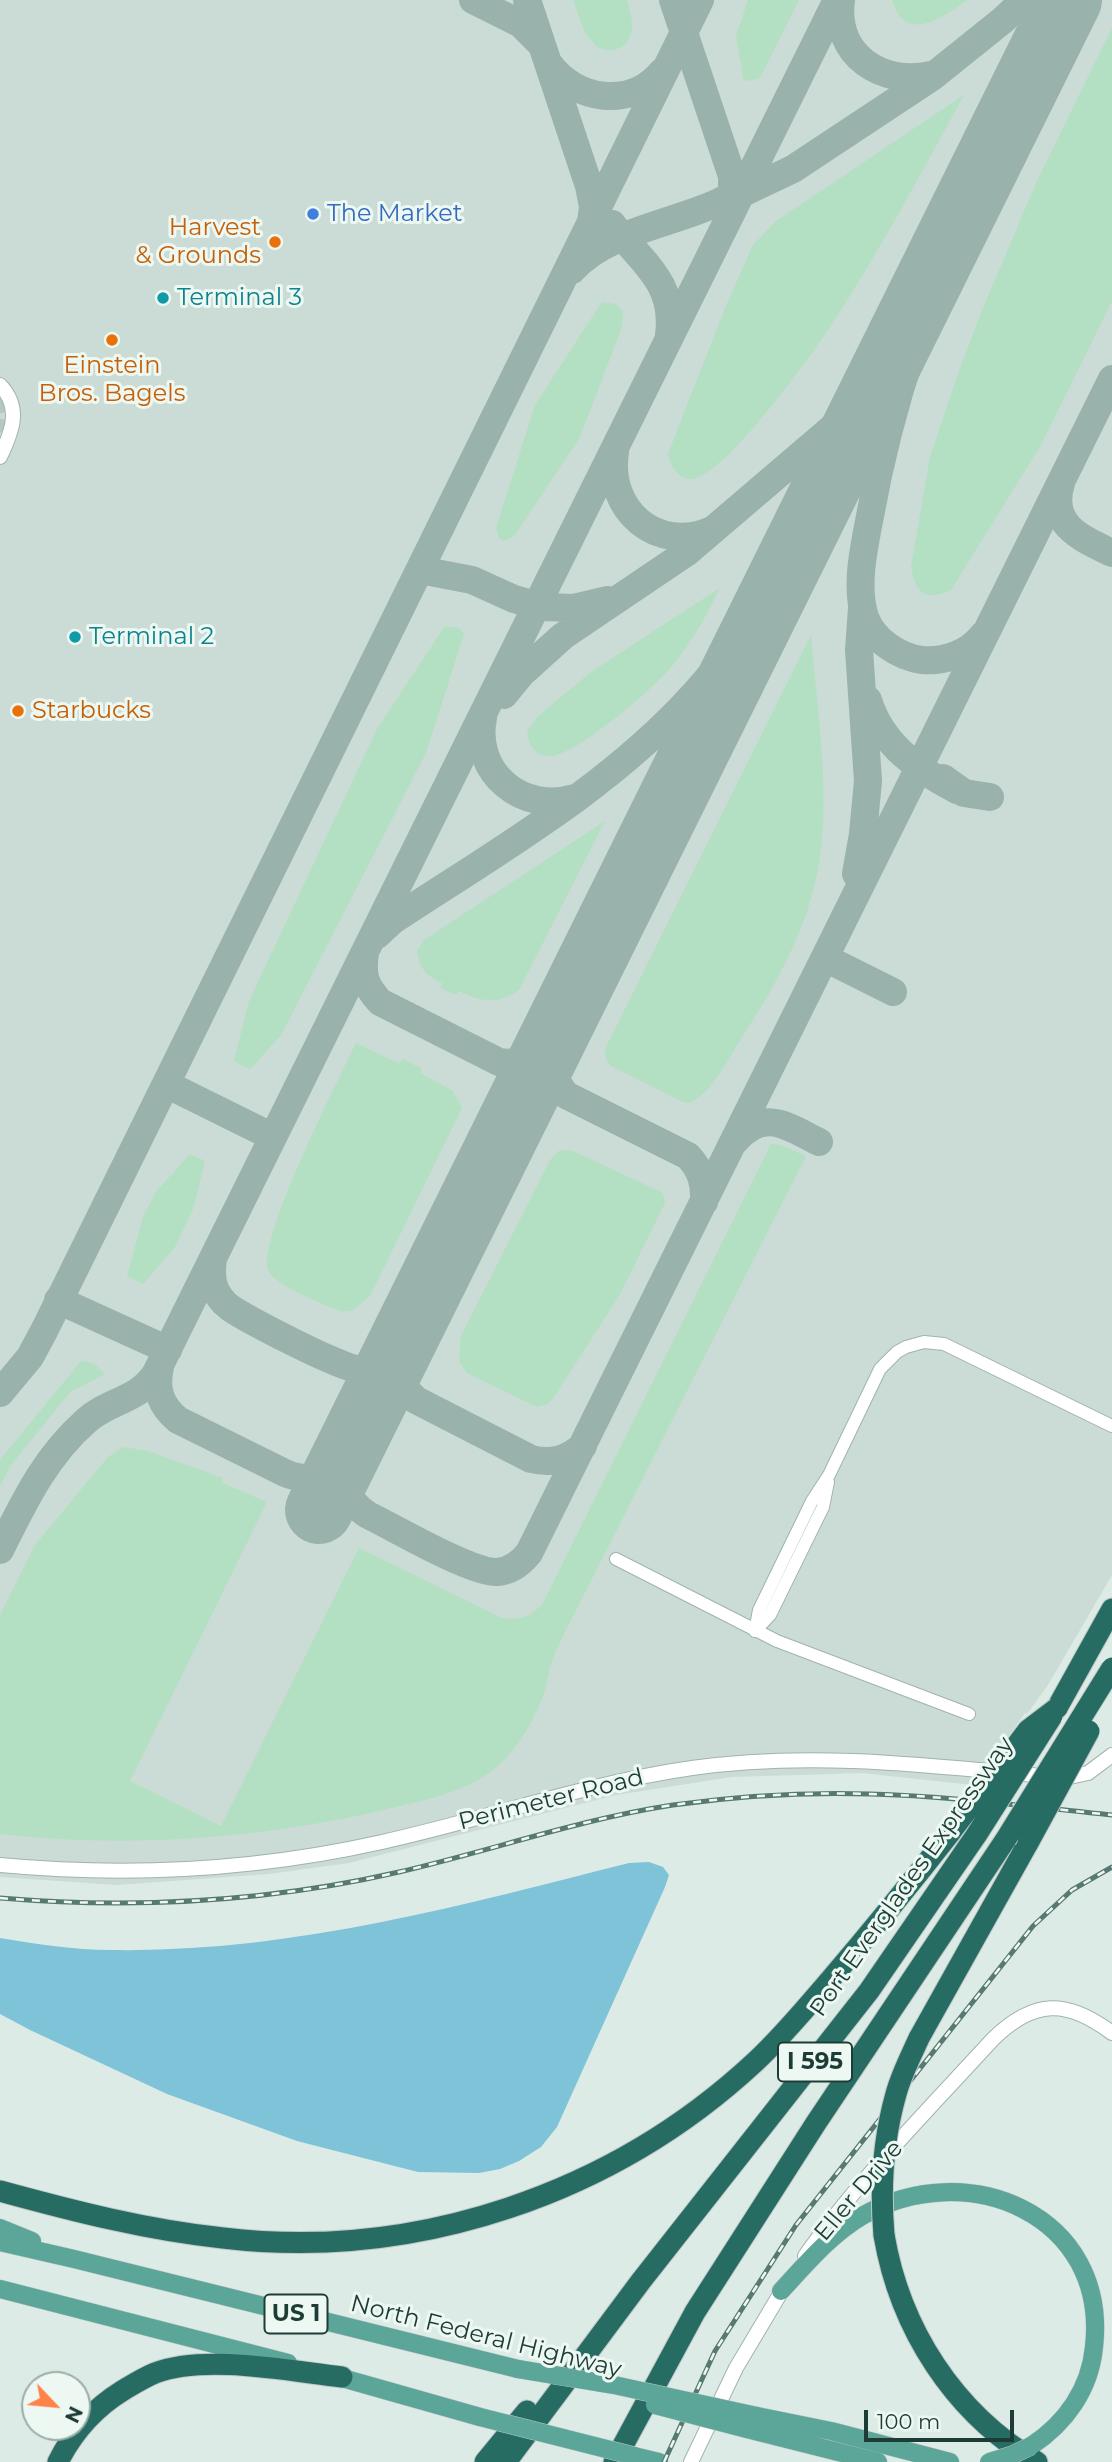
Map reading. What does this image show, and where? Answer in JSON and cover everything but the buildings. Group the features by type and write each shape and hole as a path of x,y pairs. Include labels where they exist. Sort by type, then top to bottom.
{"highway":[{"name":"Port Everglades Expressway","path":"506,2462 642,2281 862,2000 977,1834 1057,1709 1112,1609"},
{"name":"I 595","path":"695,2312 816,2123 1006,1839 1112,1668"},
{"path":"1034,2454 1005,2441 976,2416 934,2365 901,2303 889,2264 884,2235 884,2151 897,2092 919,2038 1112,1687"},
{"path":"0,2191 148,2227 225,2239 302,2242 366,2239 418,2232 528,2202 563,2188 632,2154 698,2110 757,2061 809,2005 950,1833 1028,1730 1057,1709"},
{"path":"485,2462 578,2351 642,2281"},
{"path":"598,2462 695,2312"},
{"path":"614,2462 695,2312"},
{"path":"58,2462 66,2446 105,2401 156,2373 188,2365 218,2365 342,2377"}],"main road":[{"path":"781,2291 839,2232 864,2215 892,2202 935,2193 973,2194 1008,2202 1038,2218 1065,2241 1084,2269 1093,2298 1096,2329 1091,2366 1078,2399 1034,2454 1012,2455 988,2462"},
{"path":"0,2228 74,2259"},
{"name":"North Federal Highway","path":"0,2242 518,2369 752,2423 878,2462"},
{"name":"US 1","path":"0,2289 659,2462"},
{"path":"752,2423 831,2431 950,2462"}],"street":[{"path":"0,385 9,396 14,415 12,430 0,457"},
{"path":"755,1631 758,1610 812,1501 829,1475 880,1369 897,1352 924,1342 953,1347 1112,1426"},
{"path":"615,1559 755,1631 808,1654 969,1714"},
{"name":"Perimeter Road","path":"0,1865 139,1871 294,1858 381,1843 612,1782 732,1763 895,1763 1065,1778 1088,1773 1107,1760"},
{"name":"Eller Drive","path":"691,2462 736,2368 781,2291 840,2210 1002,2030 1027,2014 1048,2008 1077,2011 1112,2033"}],"shaded area":[{"path":"0,0 1112,0 1112,1575 1048,1685 973,1785 862,1773 732,1777 616,1795 349,1863 269,1874 117,1885 0,1877"}],"green space":[{"path":"573,0 627,0 632,26 628,41 615,50 597,47 585,33"},
{"path":"748,0 799,0 762,74 758,79 744,81 736,36"},
{"path":"892,0 967,0 937,19 916,24 906,22 898,14"},
{"path":"1112,28 1112,301 1041,445 951,590 928,595 919,589 911,567 930,457 981,313 1036,183"},
{"path":"964,95 868,266 808,359 770,408 729,454 696,478 681,476 671,464 668,454 725,308 753,245 776,221"},
{"path":"602,302 616,304 623,311 622,327 580,437 514,536 504,541 499,538 496,528 535,405"},
{"path":"720,588 699,628 680,656 664,675 633,703 596,733 562,753 544,755 533,748 527,732 537,717 591,672"},
{"path":"445,626 459,628 464,634 426,753 281,1035 250,1069 234,1061 249,1001 377,729"},
{"path":"811,635 823,789 821,850 816,879 795,942 765,1000 713,1082 690,1103 683,1102 611,1066 606,1059 605,1049"},
{"path":"605,821 519,990 504,998 489,1000 475,998 459,991 456,995 440,988 442,983 428,975 420,963 417,951 424,940"},
{"path":"356,1043 400,1064 403,1059 422,1069 420,1073 453,1091 462,1108 370,1296 352,1311 341,1311 279,1282 268,1270 268,1253 275,1226 301,1158"},
{"path":"771,1144 781,1145 806,1156 560,1642 534,1717 512,1751 494,1769 469,1785 426,1800 348,1818 249,1833 149,1840 0,1834 0,1615 35,1545 108,1457 123,1447 148,1451 223,1478 222,1483 267,1502 130,1781 221,1826 359,1548 502,1618 525,1616 543,1603"},
{"path":"560,1150 573,1151 659,1191 663,1194 665,1203 619,1296 552,1400 537,1407 467,1373 459,1361 461,1336 550,1160"},
{"path":"190,1154 205,1161 193,1209 175,1247 143,1284 127,1276 143,1217 156,1192"},
{"path":"81,1361 93,1363 105,1374 70,1392 11,1465 0,1486 0,1460"}],"water":[{"path":"649,1862 663,1867 669,1875 665,1887 557,2127 541,2147 500,2169 479,2173 418,2172 297,2141 167,2094 0,2014 0,1938 97,1950 177,1949 243,1944 373,1924 629,1863"}],"taxiway":[{"path":"0,1393 30,1357 44,1331 591,222 593,207 589,186 542,45 521,24 473,0"},
{"path":"527,0 541,42"},
{"path":"673,0 732,176 732,208"},
{"path":"593,217 700,0"},
{"path":"0,1550 47,1465 72,1435 94,1414 141,1389 156,1373 837,0"},
{"path":"841,0 845,36 853,51 865,62 879,71 895,76 931,75"},
{"path":"736,196 793,169 932,77 1024,0"},
{"path":"549,64 574,86 588,93 604,96 635,92 662,72"},
{"path":"983,635 971,647 948,658 922,660 896,651 880,640 865,617 861,580 865,541 878,474 905,372 931,300 994,149"},
{"path":"572,270 584,259 612,242 713,205 744,184"},
{"path":"612,224 645,262 662,287 670,317 669,335"},
{"path":"346,1455 347,1489 354,1503 368,1515 452,1558 485,1570 506,1570 529,1553 1112,379"},
{"path":"504,695 522,673 563,636 686,553 872,394"},
{"path":"615,452 614,473 619,492 627,508 639,522 672,536 692,536 712,530"},
{"path":"1061,483 1058,497 1063,520 1089,542 1112,553"},
{"path":"377,935 392,921 552,816 628,758 663,726 724,658 762,604 796,548"},
{"path":"420,570 472,580 514,599 543,607 574,608 608,600"},
{"path":"856,874 868,781 859,650 862,608"},
{"path":"868,700 874,716 892,743 928,774 957,790"},
{"path":"483,718 485,756 505,785 537,800 575,798"},
{"path":"943,778 964,793 990,797"},
{"path":"365,952 365,979 380,1002 499,1062 519,1062 534,1056 558,1028"},
{"path":"825,958 893,992"},
{"path":"557,1031 552,1064 556,1080 566,1095 688,1156 701,1177 704,1202"},
{"path":"166,1084 273,1137"},
{"path":"736,1140 746,1130 766,1122 786,1126 819,1142"},
{"path":"213,1259 214,1286 219,1297 229,1307 315,1353 349,1367 365,1369 382,1363 400,1347"},
{"path":"58,1300 168,1350"},
{"path":"400,1347 401,1375 406,1390 416,1400 531,1459 558,1460 583,1446"},
{"path":"160,1367 160,1396 178,1420 285,1473 303,1478 319,1476 333,1468 346,1455"}],"runway":[{"path":"319,1510 1068,0"}],"tunnel":[{"path":"0,399 6,420 2,438"}],"railway":[{"path":"0,1898 150,1903 300,1890 399,1872 638,1811 746,1797 900,1795 1112,1815"},
{"path":"664,2462 715,2351 796,2225 1033,1926 1072,1890 1112,1867"}],"place":[{"name":"The Market","path":"313,214"},
{"name":"Harvest & Grounds","path":"275,242"},
{"name":"Terminal 3","path":"163,298"},
{"name":"Einstein Bros. Bagels","path":"112,340"},
{"name":"Terminal 2","path":"75,637"},
{"name":"Starbucks","path":"18,711"}]}
